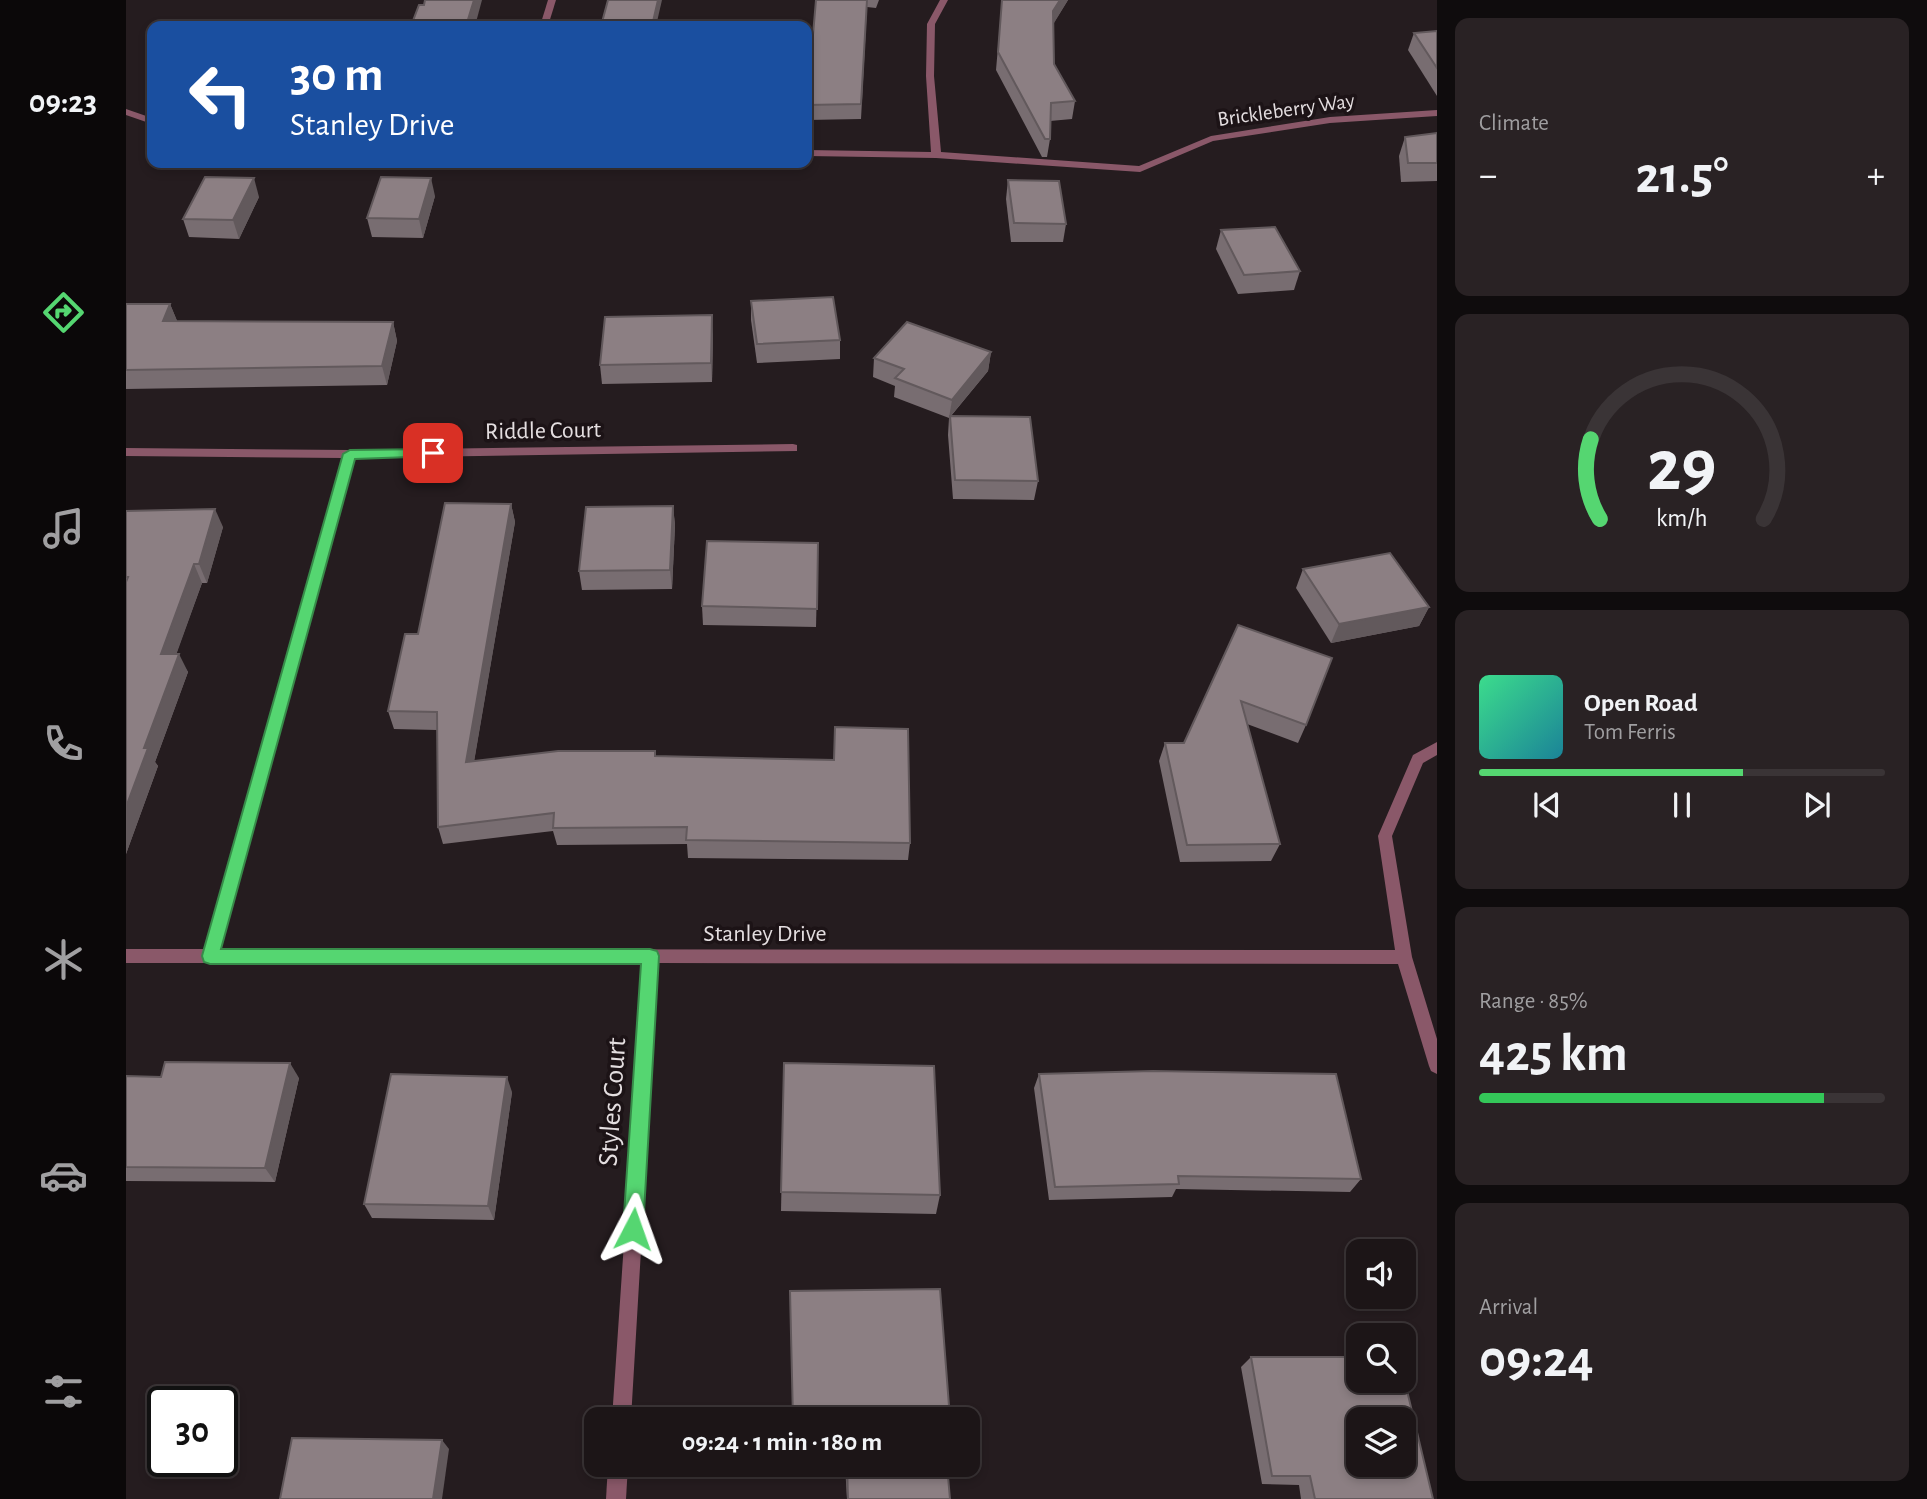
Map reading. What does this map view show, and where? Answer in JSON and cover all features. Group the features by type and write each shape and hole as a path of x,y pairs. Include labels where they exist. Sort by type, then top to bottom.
{"street":[{"path":"546,21 552,0"},
{"path":"936,155 930,76 931,24 944,0"},
{"path":"126,111 147,119"},
{"name":"Brickleberry Way","path":"812,153 936,155 1140,169 1211,139 1330,120 1437,113"},
{"name":"Riddle Court","path":"126,452 350,454 793,448"},
{"path":"210,956 350,454"},
{"path":"1437,748 1418,759 1385,836 1404,957 1437,1066"},
{"name":"Stanley Drive","path":"126,956 1404,957"},
{"name":"Styles Court","path":"622,1407 650,956"},
{"path":"616,1499 617,1477"}],"building":[{"path":"425,0 474,0 468,21 413,21 419,5 424,5"},
{"path":"608,0 658,0 653,21 602,21"},
{"path":"816,0 867,0 861,104 812,105 812,47"},
{"path":"1002,0 1060,0 1053,11 1054,64 1075,101 1051,103 1050,139 1045,139 998,52"},
{"path":"1437,31 1437,68 1414,33"},
{"path":"1437,133 1437,163 1408,163 1405,137"},
{"path":"205,177 254,178 233,220 183,219"},
{"path":"381,177 431,178 419,219 367,218"},
{"path":"1008,180 1059,181 1066,224 1014,223"},
{"path":"1275,227 1300,271 1244,275 1221,230"},
{"path":"833,297 840,340 757,344 751,301"},
{"path":"126,304 170,304 163,321 393,322 382,366 126,370"},
{"path":"712,315 711,363 600,365 605,317"},
{"path":"907,322 991,352 952,400 895,378 904,369 874,358"},
{"path":"950,416 1030,417 1038,481 955,480"},
{"path":"445,503 511,504 466,762 558,751 655,751 655,756 834,760 835,727 908,729 910,843 686,840 687,827 553,828 554,813 438,827 437,712 388,711 405,634 418,634"},
{"path":"673,506 670,570 579,571 586,507"},
{"path":"215,509 199,564 194,564 161,654 179,654 144,748 148,748 126,807 126,511"},
{"path":"707,541 818,543 817,609 702,606"},
{"path":"1390,553 1429,607 1339,624 1303,569"},
{"path":"1238,625 1332,658 1306,725 1241,701 1280,844 1187,845 1165,743 1184,743"},
{"path":"165,1062 290,1063 265,1168 126,1167 126,1076 161,1077"},
{"path":"784,1063 934,1066 940,1195 781,1192"},
{"path":"1153,1071 1336,1074 1361,1179 1178,1176 1179,1184 1055,1187 1039,1074"},
{"path":"391,1074 507,1077 488,1206 364,1204"},
{"path":"940,1289 949,1407 793,1407 790,1291"},
{"path":"1251,1357 1346,1357 1346,1393 1408,1393 1411,1407 1346,1407 1346,1477 1416,1477 1416,1428 1433,1499 1315,1499 1310,1476 1272,1476"},
{"path":"292,1438 442,1440 433,1499 280,1499"},
{"path":"847,1477 948,1477 950,1499 848,1499"}],"route":[{"path":"433,453 350,454 210,956 650,956 633,1229"}]}
